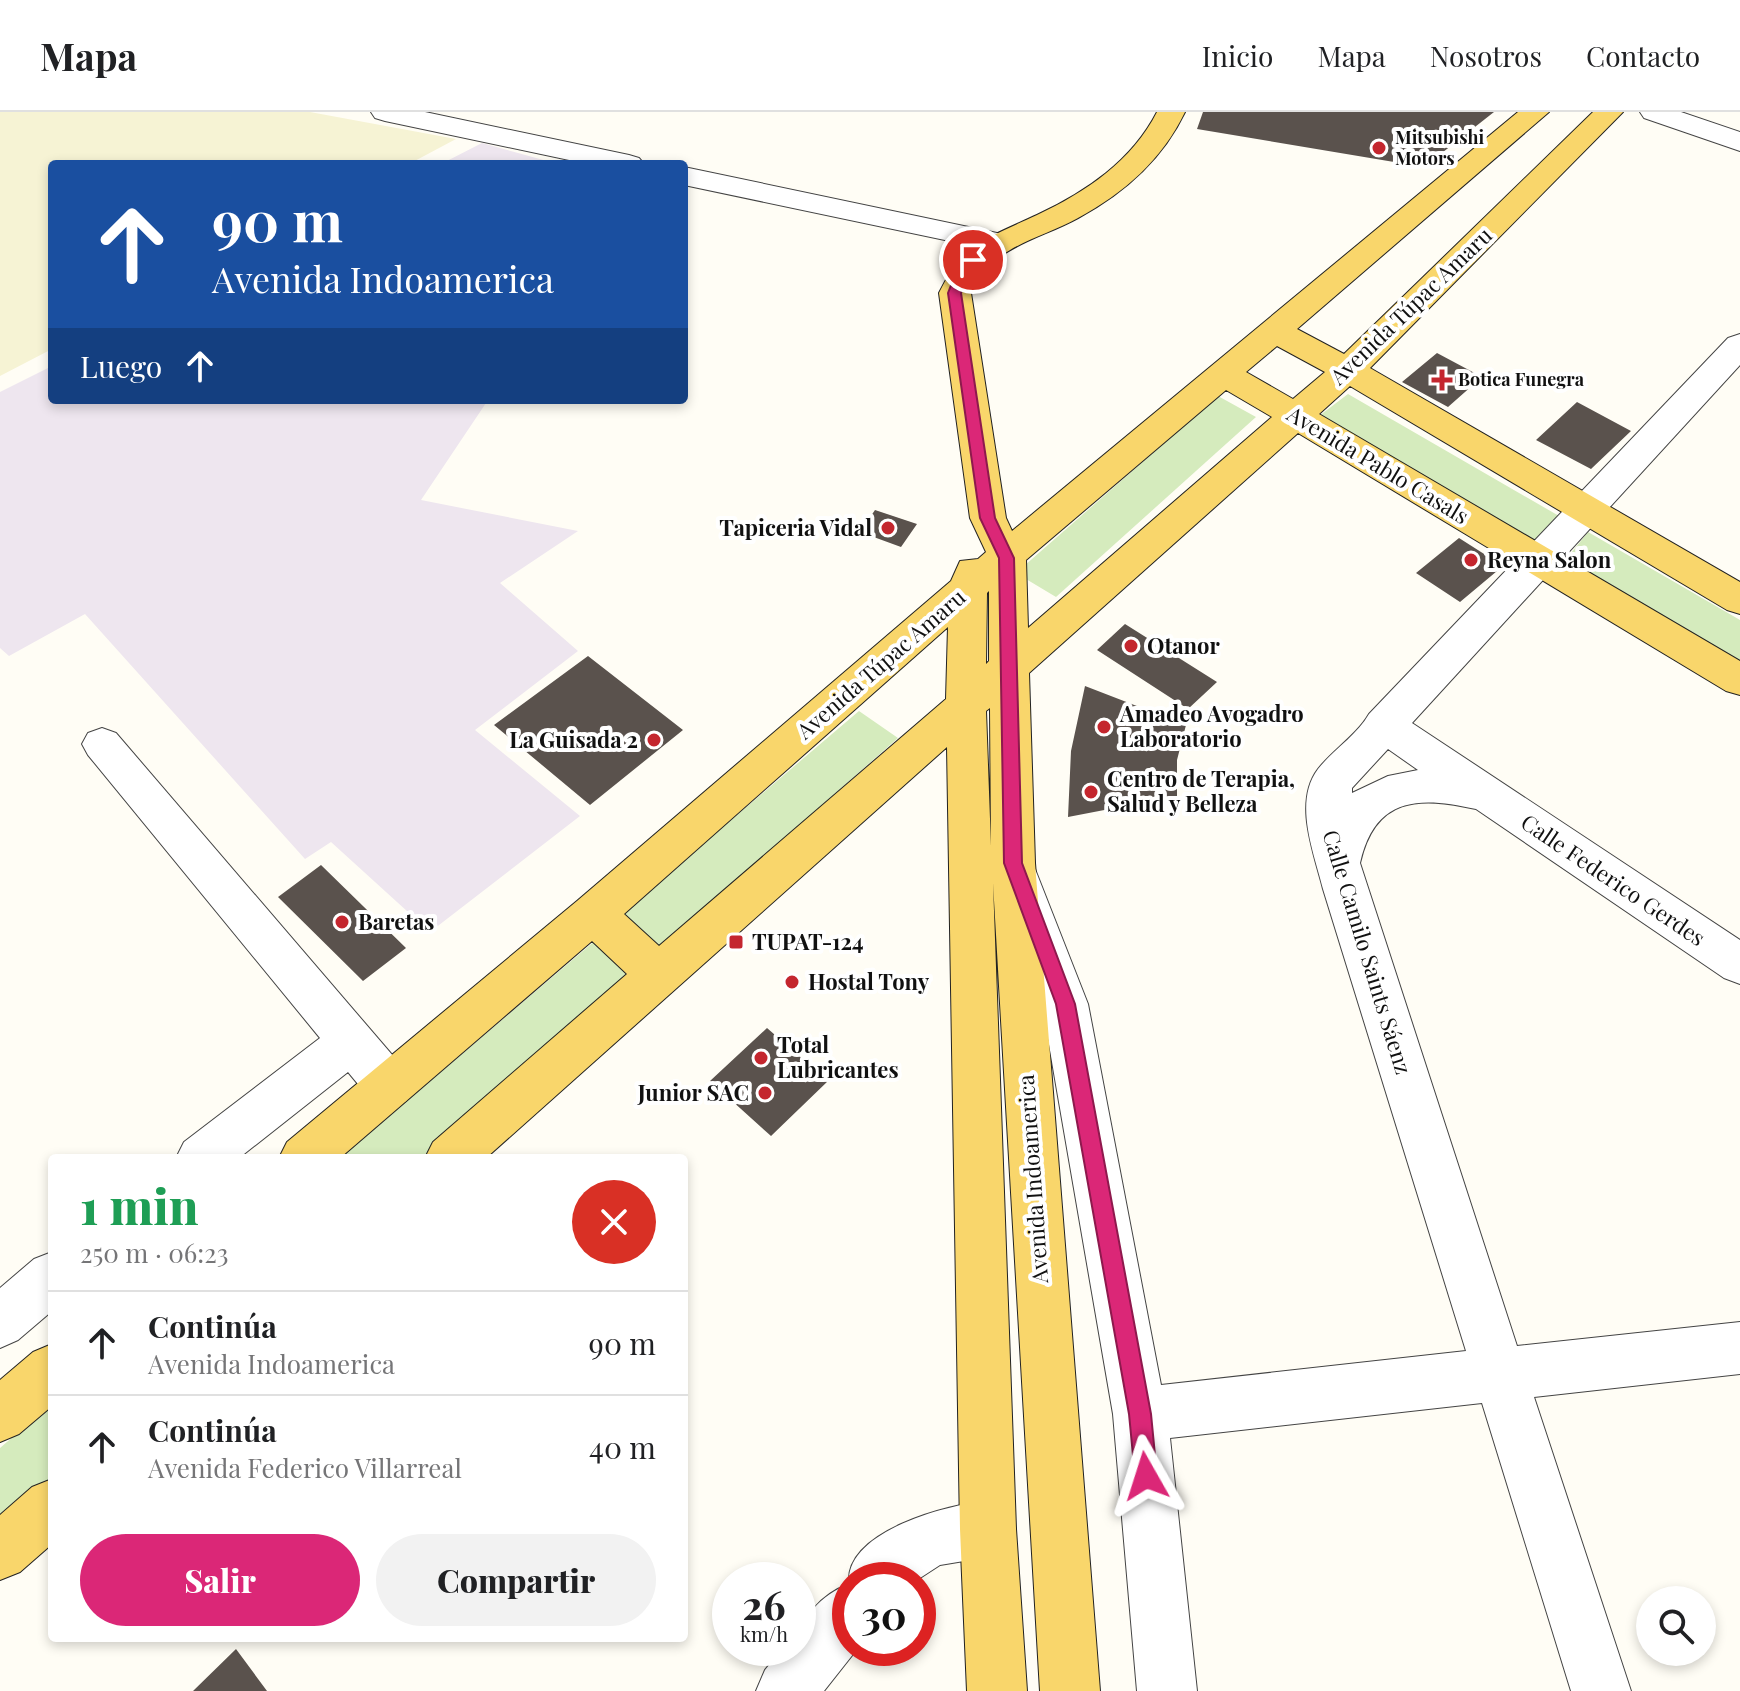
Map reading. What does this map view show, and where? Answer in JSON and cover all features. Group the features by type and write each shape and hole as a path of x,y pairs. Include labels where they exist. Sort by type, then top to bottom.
{"main road":[{"path":"1007,558 988,518 955,293 962,275 973,260 997,242 1049,221 1112,185 1163,131 1171,112"},
{"name":"Avenida Túpac Amaru","path":"309,1154 593,914 968,588 1535,112"},
{"name":"Avenida Túpac Amaru","path":"455,1154 1348,370 1609,112"},
{"path":"1274,331 1348,370 1740,600"},
{"name":"Avenida Pablo Casals","path":"1223,373 1740,680"},
{"path":"988,518 968,588 966,705 988,1529 997,1691"},
{"name":"Avenida Indoamerica","path":"1007,558 1013,863 1070,1691"},
{"path":"593,914 659,974"},
{"path":"0,1415 48,1374"},
{"path":"0,1552 48,1510"}],"street":[{"path":"385,112 610,160"},
{"path":"1654,112 1740,142"},
{"path":"688,177 997,242"},
{"name":"Calle Camilo Saints Sáenz","path":"1601,1691 1327,822 1332,782 1740,345"},
{"name":"Calle Federico Gerdes","path":"1383,725 1740,964"},
{"path":"102,744 389,1086"},
{"name":"Calle Federico Gerdes","path":"1338,863 1346,829 1368,803 1403,788 1443,785 1487,795"},
{"path":"1013,863 1065,1004 1140,1414 1167,1691"},
{"path":"206,1154 351,1041"},
{"path":"0,1322 48,1280"},
{"path":"1140,1414 1499,1372 1740,1348"},
{"path":"896,1562 915,1545 953,1532 988,1529"},
{"path":"786,1691 832,1634"}],"shaded area":[{"path":"0,112 310,112 456,139 417,160 48,160 48,351 0,376"},
{"path":"482,143 544,160 449,160"},
{"path":"48,368 48,404 485,404 421,500 578,531 500,583 578,651 475,730 580,816 430,932 331,842 305,859 85,614 9,656 0,648 0,392"}],"green space":[{"path":"1348,394 1566,520 1534,549 1315,419"},
{"path":"1218,396 1256,417 1056,597 1016,573"},
{"path":"1588,532 1740,620 1740,670 1559,568"},
{"path":"859,711 898,738 655,952 616,918"},
{"path":"597,939 636,972 430,1154 345,1154"},
{"path":"48,1406 48,1489 0,1531 0,1448"}],"building":[{"name":"Mitsubishi Motors","path":"1203,112 1494,112 1424,167 1197,129"},
{"name":"Botica Funegra","path":"1437,353 1482,377 1448,407 1402,382"},
{"path":"1577,402 1631,431 1591,469 1536,440"},
{"name":"Tapiceria Vidal","path":"875,510 917,524 901,547 860,532"},
{"path":"1459,538 1503,566 1460,602 1416,573"},
{"path":"1125,624 1217,682 1188,709 1097,650"},
{"path":"588,656 683,730 590,805 494,725"},
{"path":"1085,686 1186,725 1177,760 1177,796 1068,817 1071,751"},
{"name":"Baretas","path":"321,865 406,948 363,981 278,897"},
{"path":"767,1028 828,1081 771,1136 710,1081"},
{"path":"236,1649 267,1691 193,1691"}],"place":[{"name":"Mitsubishi Motors","path":"1379,148"},
{"name":"Botica Funegra","path":"1442,380"},
{"name":"Tapiceria Vidal","path":"888,528"},
{"name":"Reyna Salon","path":"1471,560"},
{"name":"Otanor","path":"1131,646"},
{"name":"Amadeo Avogadro Laboratorio","path":"1104,727"},
{"name":"La Guisada 2","path":"654,740"},
{"name":"Centro de Terapia, Salud y Belleza","path":"1091,792"},
{"name":"Baretas","path":"342,922"},
{"name":"TUPAT-124","path":"736,942"},
{"name":"Hostal Tony","path":"792,982"},
{"name":"Total Lubricantes","path":"761,1058"},
{"name":"Junior SAC","path":"765,1093"}],"route":[{"path":"973,260 962,275 955,293 988,518 1007,558 1013,863 1065,1004 1140,1414 1146,1476"}]}
